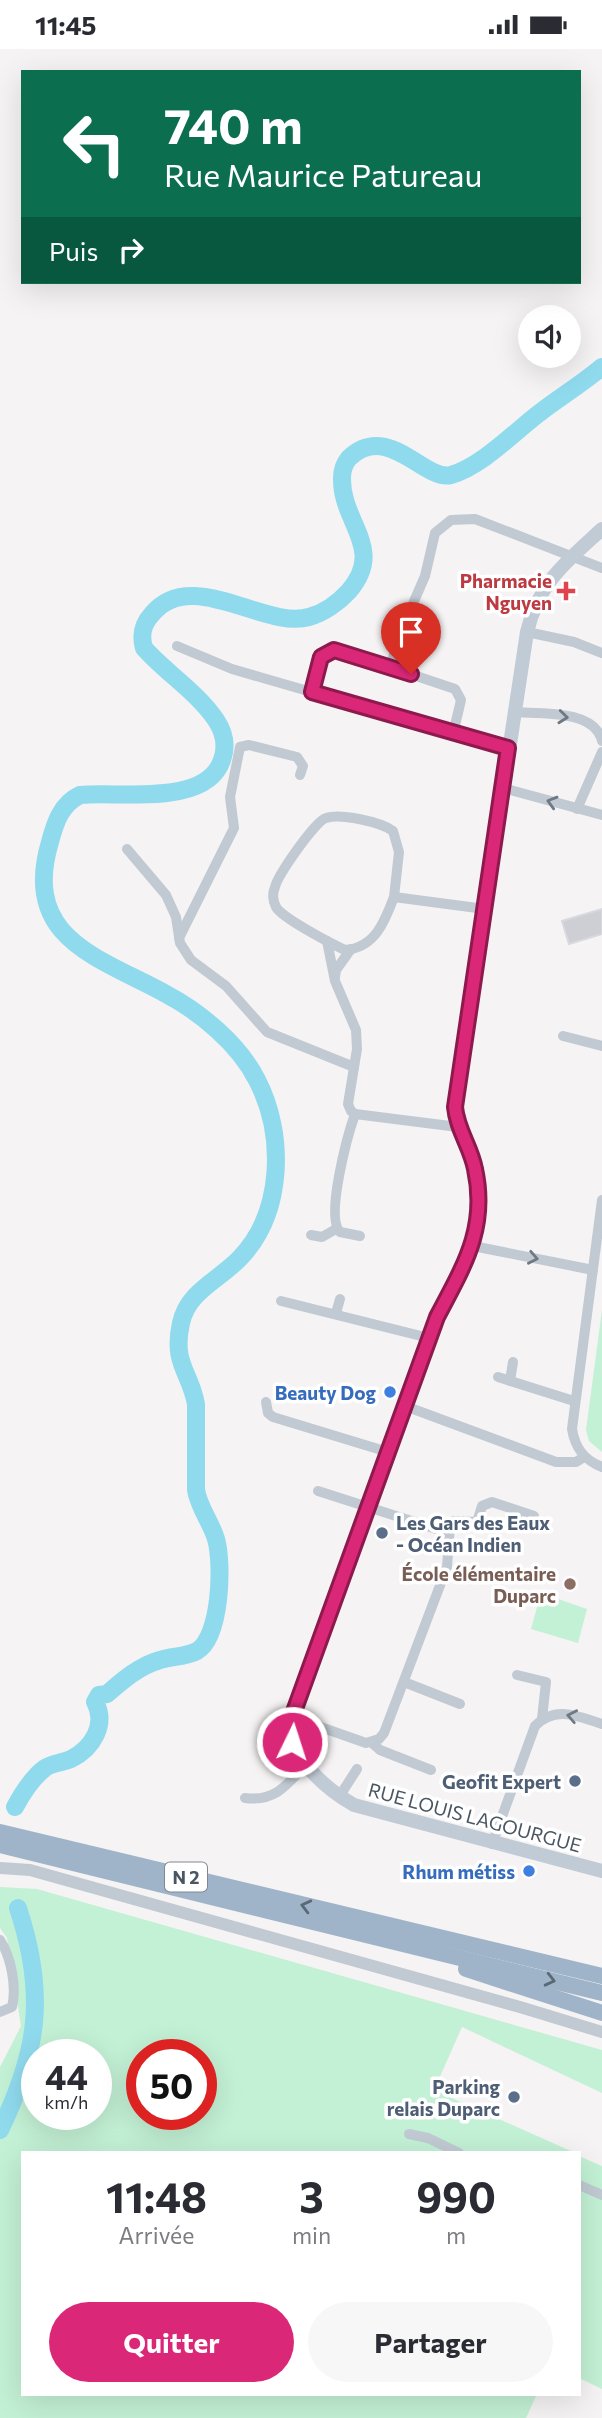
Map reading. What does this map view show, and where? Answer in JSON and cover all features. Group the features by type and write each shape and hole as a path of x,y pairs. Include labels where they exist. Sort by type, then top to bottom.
{"highway":[{"name":"N 2","path":"0,1832 602,1976"},
{"name":"N 2","path":"0,1845 602,1993"},
{"path":"317,1922 602,2013"},
{"path":"372,1922 530,1955 602,1966"}],"main road":[{"name":"RUE LOUIS LAGOURGUE","path":"602,529 570,557 550,580 538,599 527,632 455,1107 458,1127 476,1171 478,1220 473,1246 429,1338 290,1725 292,1742 306,1764 339,1797 375,1812 602,1871"}],"street":[{"path":"405,622 425,576 435,533 452,520 475,519 602,568"},
{"path":"527,632 574,642 602,653"},
{"path":"390,667 400,636"},
{"path":"177,646 232,669 508,748"},
{"path":"312,692 321,657 329,651 339,650 458,692 461,700 453,734"},
{"path":"514,712 583,720 593,725 602,741"},
{"path":"179,939 234,828 230,797 240,747 249,745 297,757 303,766 300,775"},
{"path":"577,809 602,752"},
{"path":"503,788 602,815"},
{"path":"343,817 386,825 393,831 399,852 394,897 376,935 345,950 279,912 273,898 276,882 321,820 343,817"},
{"path":"127,849 166,895 176,917 179,939 186,955 226,986 267,1032 354,1067"},
{"path":"394,897 485,909"},
{"path":"327,941 335,981 356,1030 357,1049 348,1104 351,1111 355,1114 458,1127"},
{"path":"335,981 336,970 351,949"},
{"path":"563,1036 602,1046"},
{"path":"337,1229 335,1221 342,1159 355,1114"},
{"path":"602,1200 574,1401 573,1437 584,1457 602,1467"},
{"path":"311,1235 327,1236 337,1229"},
{"path":"337,1229 360,1236"},
{"path":"473,1246 593,1270"},
{"path":"336,1313 340,1299"},
{"path":"281,1301 429,1338"},
{"path":"510,1381 513,1362"},
{"path":"498,1377 574,1401"},
{"path":"266,1402 268,1413 272,1417 388,1452"},
{"path":"405,1406 556,1462 576,1462 584,1457"},
{"path":"318,1491 449,1533"},
{"path":"372,1743 384,1733 447,1567 449,1533 454,1521 477,1522 482,1506 497,1502 534,1516"},
{"path":"517,1675 546,1682 542,1719"},
{"path":"404,1682 460,1704"},
{"path":"492,1844 535,1726 542,1719 563,1713 602,1724"},
{"path":"292,1717 357,1741 372,1743 380,1750 431,1770"},
{"path":"244,1798 257,1800 275,1796 306,1764"},
{"name":"RUE LOUIS LAGOURGUE","path":"339,1797 357,1769"},
{"path":"0,1868 30,1871 602,2032"},
{"path":"0,1940 9,1961 13,1994 12,2007 0,2012"},
{"path":"409,2134 428,2138 455,2151"},
{"path":"581,2186 602,2195"}],"green space":[{"path":"602,1310 602,1452 589,1441 586,1430"},
{"path":"541,1593 587,1609 578,1643 531,1629"},
{"path":"0,1887 37,1889 602,2050 602,2093 462,2027 434,2090 571,2151 21,2151 21,2396 536,2396 526,2418 0,2418 0,2067 21,2026 7,1938 0,1928"},
{"path":"581,2157 602,2166 602,2389 581,2379"}],"building":[{"path":"602,909 602,934 569,944 562,921"}],"waterway":[{"path":"15,1807 40,1772 51,1765 71,1759 86,1749 98,1727 95,1702 99,1695 107,1694 145,1666 197,1651 211,1631 218,1599 218,1550 196,1490 196,1404 180,1358 179,1337 181,1323 190,1303 240,1258 255,1239 272,1196 276,1172 276,1148 266,1101 257,1080 240,1054 218,1030 179,1001 92,955 72,941 56,923 46,901 44,875 57,821 68,803 80,795 138,795 181,791 199,785 213,775 222,760 224,739 216,720 199,700 144,648 143,629 152,614 168,601 187,596 207,597 291,619 309,617 326,610 349,591 359,576 363,562 363,548 344,494 342,472 349,458 364,448 378,446 392,449 441,475 451,475 487,456 602,367"},
{"path":"0,2130 23,2074 34,2021 32,1967 18,1908"}],"place":[{"name":"Pharmacie Nguyen","path":"566,591"},
{"name":"Beauty Dog","path":"390,1392"},
{"name":"Les Gars des Eaux - Océan Indien","path":"382,1533"},
{"name":"École élémentaire Duparc","path":"570,1584"},
{"name":"Geofit Expert","path":"575,1781"},
{"name":"Rhum métiss","path":"529,1871"},
{"name":"Parking relais Duparc","path":"514,2097"}],"route":[{"path":"292,1742 292,1717 437,1317 473,1246 478,1220 476,1171 473,1158 458,1127 455,1107 508,748 312,692 321,657 325,652 334,650 411,674"}]}
